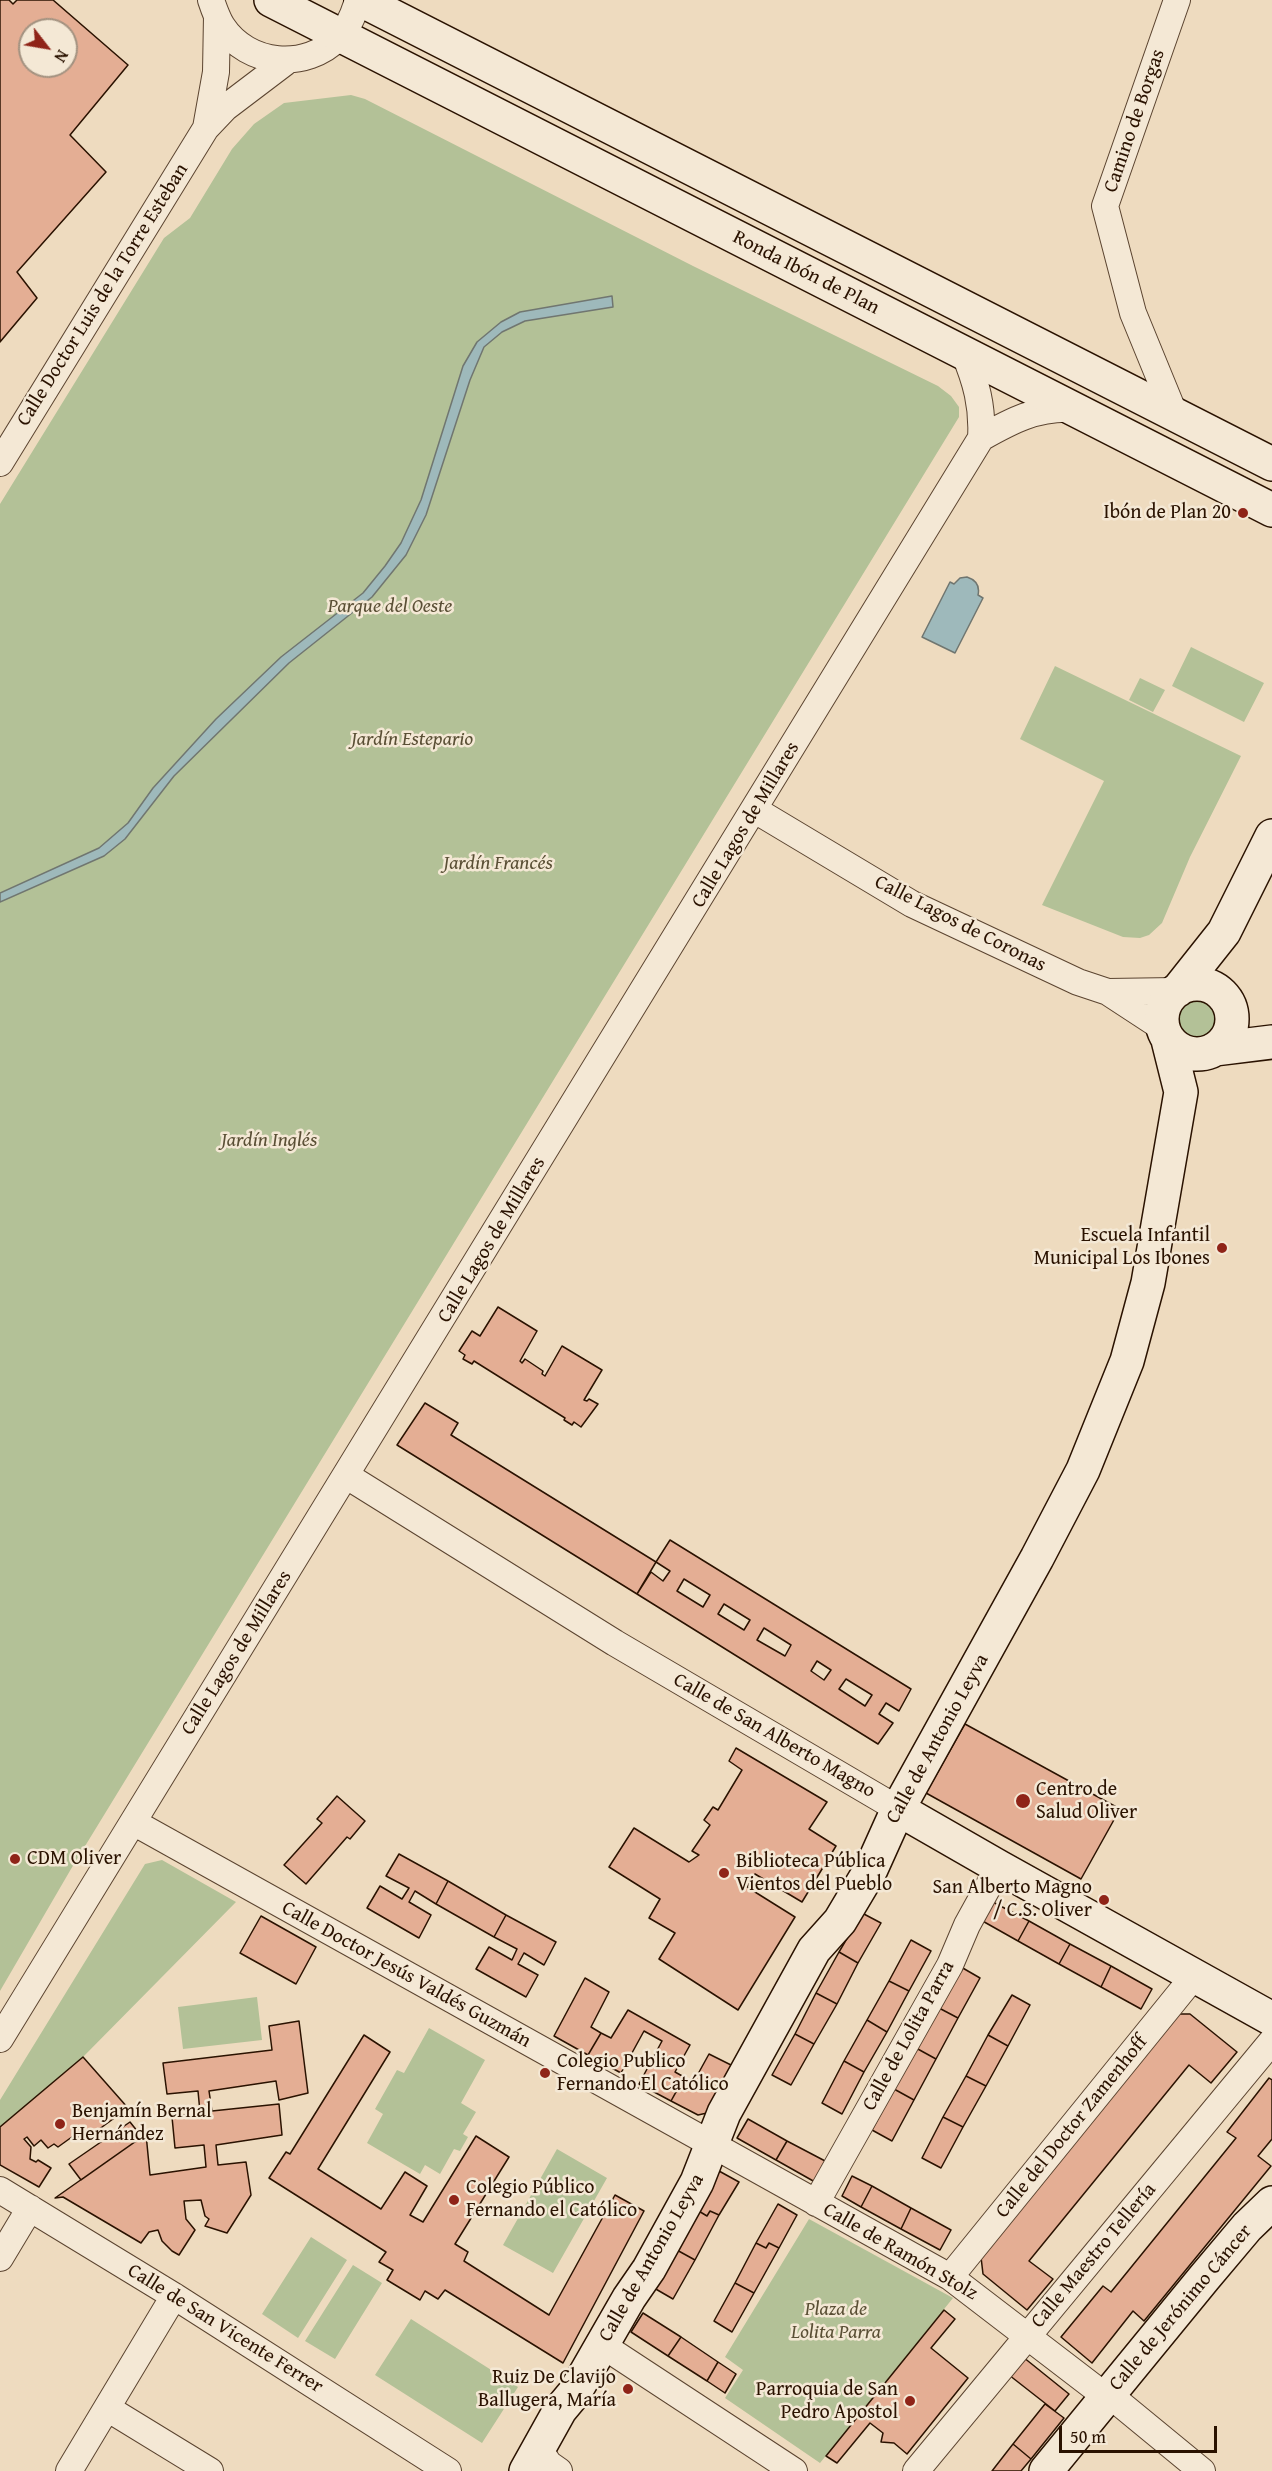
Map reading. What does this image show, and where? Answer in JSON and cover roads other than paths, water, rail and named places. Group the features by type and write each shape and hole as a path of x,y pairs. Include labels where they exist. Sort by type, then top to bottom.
{"street":[{"name":"Ronda Ibón de Plan","path":"271,0 1272,510"},
{"name":"Ronda Ibón de Plan","path":"214,8 222,27 239,46 262,57 287,61 318,54 340,36 352,19 359,0 1272,464"},
{"name":"Camino de Borgas","path":"1174,413 1133,313 1105,206 1177,0"},
{"path":"206,128 216,72 214,8"},
{"path":"206,128 225,108 287,61"},
{"name":"Calle Doctor Luis de la Torre Esteban","path":"0,463 206,128"},
{"path":"964,353 978,394 981,438 1016,419 1040,410 1073,409"},
{"name":"Calle Lagos de Millares","path":"0,2039 981,438"},
{"name":"Calle Lagos de Coronas","path":"755,810 912,904 1078,982 1108,992 1166,1034"},
{"path":"1272,836 1224,932 1164,1009 1166,1034 1186,1053 1197,1054 1272,1041"},
{"path":"1211,1051 1228,1035 1232,1016 1226,1000 1224,932"},
{"path":"1177,990 1189,985 1200,984 1212,987 1272,1034"},
{"name":"Calle Lagos de Coronas","path":"1108,992 1177,990"},
{"name":"Calle de Antonio Leyva","path":"541,2464 560,2410 575,2392 629,2298 649,2270 697,2182 724,2113 814,1950 840,1921 871,1869 898,1809 1060,1515 1106,1417 1127,1361 1148,1283 1181,1092 1166,1034"},
{"name":"Calle de Antonio Leyva","path":"1181,1092 1211,1051"},
{"name":"Calle de San Alberto Magno","path":"347,1476 615,1643 999,1867 1272,2019"},
{"name":"Calle Doctor Jesús Valdés Guzmán","path":"133,1822 419,1983 712,2143"},
{"name":"Calle de Lolita Parra","path":"816,2203 950,1965 967,1925 999,1867"},
{"name":"Calle del Doctor Zamenhoff","path":"950,2277 1194,1976"},
{"name":"Calle Maestro Tellería","path":"916,2471 1272,2041"},
{"name":"Calle de Ramón Stolz","path":"712,2143 950,2277 1100,2392 1119,2402 1202,2471"},
{"name":"Calle de San Vicente Ferrer","path":"0,2190 174,2296 448,2471"},
{"name":"Calle de Jerónimo Cáncer","path":"1046,2471 1218,2261 1247,2227 1272,2203"},
{"path":"0,2258 30,2208"},
{"path":"69,2471 174,2296"},
{"path":"602,2345 794,2471"},
{"path":"107,2408 210,2471"}],"water":[{"path":"612,296 613,307 525,321 502,332 484,347 470,380 426,515 406,555 372,597 289,663 174,776 125,839 104,856 0,902 0,893 99,848 128,823 153,788 216,719 281,657 363,593 401,543 421,500 463,366 477,342 501,322 520,312"},
{"path":"967,577 977,584 978,595 983,598 955,653 922,637 950,582 954,584 960,578"}],"place":[{"name":"Ibón de Plan 20","path":"1243,513"},
{"name":"Escuela Infantil Municipal Los Ibones","path":"1222,1248"},
{"name":"Centro de Salud Oliver","path":"1023,1801"},
{"name":"CDM Oliver","path":"15,1859"},
{"name":"Biblioteca Pública Vientos del Pueblo","path":"724,1873"},
{"name":"San Alberto Magno / C.S. Oliver","path":"1104,1900"},
{"name":"Colegio Publico Fernando El Católico","path":"545,2073"},
{"name":"Benjamín Bernal Hernández","path":"60,2124"},
{"name":"Colegio Público Fernando el Católico","path":"454,2200"},
{"name":"Ruiz De Clavijo Ballugera, María","path":"628,2389"},
{"name":"Parroquia de San Pedro Apostol","path":"910,2401"}],"park label":[{"name":"Parque del Oeste","path":"390,607"},
{"name":"Jardín Estepario","path":"412,740"},
{"name":"Jardín Francés","path":"498,864"},
{"name":"Jardín Inglés","path":"269,1141"},
{"name":"Plaza de Lolita Parra","path":"836,2322"}]}
